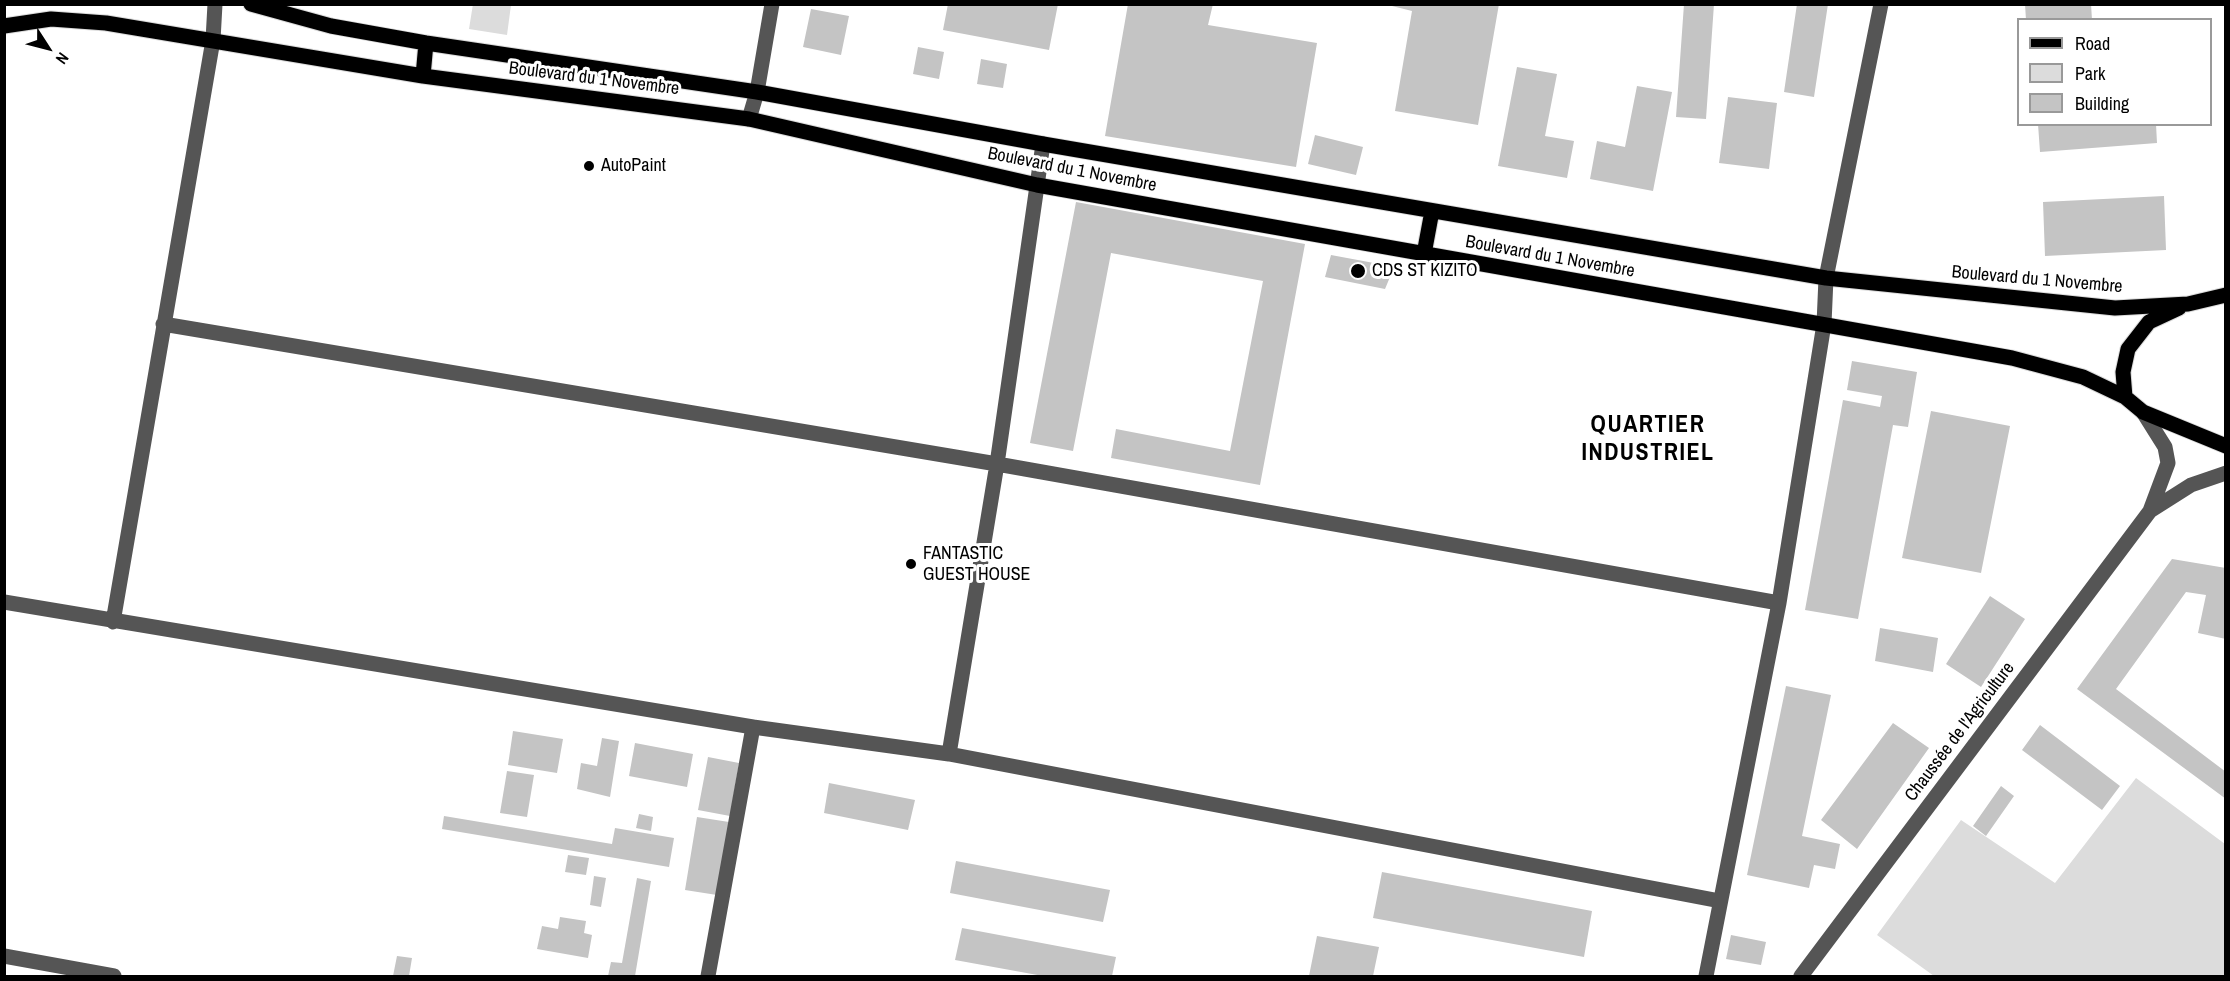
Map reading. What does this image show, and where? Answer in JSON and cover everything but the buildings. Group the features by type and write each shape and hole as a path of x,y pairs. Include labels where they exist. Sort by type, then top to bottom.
{"main road":[{"name":"Boulevard du 1 Novembre","path":"251,4 331,26 426,43 757,92 1043,144 1826,278 2115,308 2188,304 2226,295"},
{"name":"Boulevard du 1 Novembre","path":"7,27 51,19 106,23 423,76 749,118 1037,185 1824,324 2053,367 2083,377 2125,397 2143,412 2226,446"},
{"path":"423,76 426,43"},
{"path":"1424,254 1432,211"},
{"name":"Boulevard du 1 Novembre","path":"2125,397 2123,372 2128,349 2137,334 2149,322 2188,304"}],"street":[{"path":"113,622 213,40 215,4"},
{"path":"749,118 757,92 772,4"},
{"path":"1706,976 1779,603 1824,324 1826,278 1881,4"},
{"path":"949,754 997,464 1043,144"},
{"path":"163,324 997,464 1779,603"},
{"name":"Chaussée de l'Agriculture","path":"1802,976 2151,512 2168,463 2165,447 2143,412"},
{"name":"Chaussée de l'Agriculture","path":"2151,512 2191,485 2226,473"},
{"path":"4,602 753,727 949,754 1720,901"},
{"path":"708,976 753,727"},
{"path":"4,956 114,976"}],"green space":[{"path":"473,4 511,5 507,35 469,29"},
{"path":"2136,778 2225,844 2225,976 1934,976 1877,935 1961,820 2055,883"}],"place":[{"name":"AutoPaint","path":"589,166"},
{"name":"CDS ST KIZITO","path":"1358,271"},
{"name":"FANTASTIC GUEST HOUSE","path":"911,564"}],"district":[{"name":"QUARTIER INDUSTRIEL","path":"1648,440"}]}
